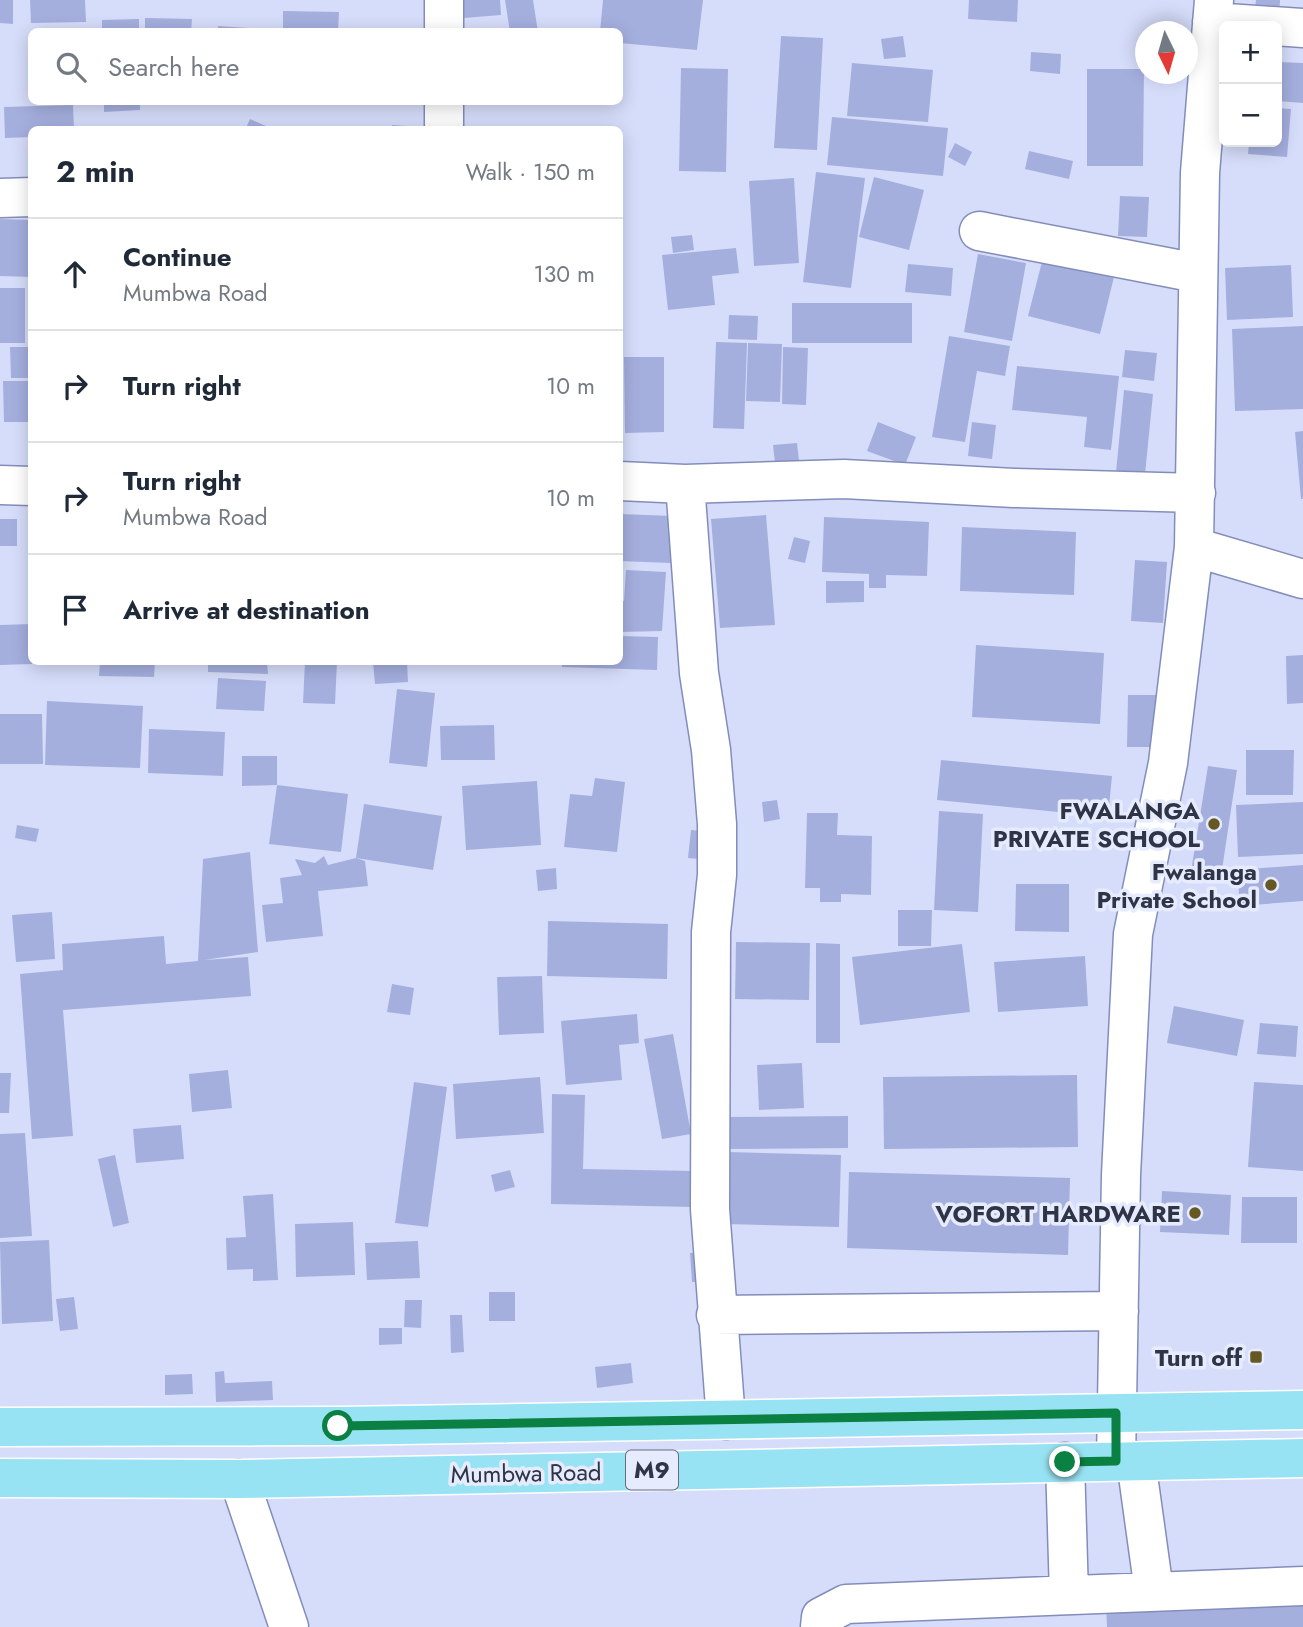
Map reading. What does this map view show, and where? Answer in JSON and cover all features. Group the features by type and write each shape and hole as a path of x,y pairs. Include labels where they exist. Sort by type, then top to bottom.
{"main road":[{"name":"Mumbwa Road","path":"0,1427 338,1426 1303,1410"},
{"name":"Mumbwa Road","path":"0,1478 239,1479 1303,1458"}],"street":[{"path":"444,0 444,28"},
{"path":"1154,1591 1116,1413 1121,1175 1133,934 1168,763 1194,547 1199,173 1213,11 1303,28"},
{"path":"444,105 444,126"},
{"path":"0,198 28,197"},
{"path":"979,231 1197,273"},
{"path":"623,481 685,484 844,479 1014,488 1196,493"},
{"path":"685,484 699,673 711,750 716,824 717,875 711,932 710,1239 726,1420"},
{"path":"0,485 28,486"},
{"path":"1194,547 1303,579"},
{"path":"716,1315 1119,1311"},
{"path":"1065,1462 1069,1595"},
{"path":"239,1479 289,1627"},
{"path":"820,1627 821,1617 846,1604 1303,1586"}],"building":[{"path":"0,0 13,0 13,24 0,23"},
{"path":"30,0 85,0 86,22 31,23"},
{"path":"450,0 500,0 501,15 451,19"},
{"path":"505,0 533,0 537,28 509,28"},
{"path":"603,0 703,0 697,50 623,43 623,28 600,28"},
{"path":"969,0 1018,0 1017,22 968,19"},
{"path":"1256,0 1280,0 1279,17 1254,15"},
{"path":"283,11 339,12 338,28 283,28"},
{"path":"145,18 192,19 191,28 145,28"},
{"path":"139,19 139,28 102,28 102,20"},
{"path":"218,26 249,28 218,28"},
{"path":"781,36 823,38 817,150 774,148"},
{"path":"903,36 906,57 884,59 881,39"},
{"path":"1031,52 1061,54 1060,74 1030,71"},
{"path":"1282,62 1303,63 1303,103 1282,101"},
{"path":"852,63 933,70 928,122 847,116"},
{"path":"681,68 728,69 726,172 679,171"},
{"path":"1087,69 1135,69 1135,84 1144,84 1143,166 1087,166"},
{"path":"73,105 74,126 28,126 28,137 5,138 4,107"},
{"path":"104,105 140,105 140,110 104,112"},
{"path":"1282,108 1291,109 1287,157 1248,154 1249,147 1282,147"},
{"path":"832,117 948,128 943,176 827,165"},
{"path":"250,119 266,126 247,126"},
{"path":"955,143 972,152 965,166 948,157"},
{"path":"1029,151 1073,161 1069,179 1025,169"},
{"path":"816,172 865,178 851,288 803,282"},
{"path":"874,177 924,190 909,250 859,237"},
{"path":"794,178 799,263 754,266 749,181"},
{"path":"1120,196 1149,197 1147,237 1118,236"},
{"path":"0,219 28,220 28,277 0,276"},
{"path":"692,235 694,250 673,253 671,237"},
{"path":"736,248 739,273 712,276 715,305 668,310 662,255"},
{"path":"978,254 1026,263 1012,341 964,332"},
{"path":"1043,258 1114,277 1100,334 1028,316"},
{"path":"908,264 953,268 951,296 905,292"},
{"path":"1291,265 1293,317 1227,320 1225,268"},
{"path":"0,288 25,288 25,343 0,343"},
{"path":"792,303 912,303 912,343 792,343"},
{"path":"729,315 758,316 757,340 728,339"},
{"path":"1303,326 1303,409 1235,411 1232,329"},
{"path":"949,336 1010,346 1005,376 977,371 965,442 932,437"},
{"path":"716,342 747,343 744,429 713,428"},
{"path":"748,343 782,344 780,402 746,401"},
{"path":"10,347 28,347 28,378 11,378"},
{"path":"783,347 808,348 806,405 782,404"},
{"path":"1125,350 1157,353 1154,381 1122,377"},
{"path":"624,357 664,357 664,432 625,433"},
{"path":"1017,366 1119,376 1111,450 1084,447 1087,417 1012,410"},
{"path":"3,381 28,381 28,422 4,422"},
{"path":"1124,390 1153,394 1145,474 1116,472"},
{"path":"878,422 916,437 905,465 867,451"},
{"path":"972,422 996,425 992,459 968,456"},
{"path":"1303,431 1303,499 1301,499 1295,432"},
{"path":"797,443 800,470 776,472 773,445"},
{"path":"623,514 672,516 671,563 623,561"},
{"path":"766,515 775,625 720,628 711,519"},
{"path":"824,517 929,522 927,576 886,575 886,588 869,588 869,574 822,572"},
{"path":"0,519 17,519 17,546 0,546"},
{"path":"962,527 1076,532 1074,595 960,591"},
{"path":"794,537 810,541 805,563 788,559"},
{"path":"1135,560 1167,562 1163,623 1131,621"},
{"path":"626,570 666,572 662,631 623,632"},
{"path":"826,581 864,581 864,602 826,603"},
{"path":"28,624 28,664 0,665 0,625"},
{"path":"623,636 658,637 657,670 562,667 623,665"},
{"path":"976,645 1104,653 1100,724 972,717"},
{"path":"1303,655 1303,703 1287,704 1286,656"},
{"path":"100,665 155,665 154,677 99,676"},
{"path":"208,665 267,665 268,674 208,672"},
{"path":"305,665 337,665 335,704 303,703"},
{"path":"373,665 407,665 408,682 375,684"},
{"path":"218,678 266,681 264,711 216,709"},
{"path":"397,689 435,693 427,767 389,763"},
{"path":"1128,695 1156,695 1156,747 1127,747"},
{"path":"47,701 143,706 140,768 45,765"},
{"path":"0,714 42,714 43,764 0,764"},
{"path":"494,725 495,760 441,760 440,726"},
{"path":"149,729 225,732 223,776 148,773"},
{"name":"FWALANGA PRIVATE SCHOOL","path":"1246,750 1294,750 1293,795 1246,795"},
{"path":"242,756 277,756 277,785 242,786"},
{"path":"941,760 1112,776 1108,817 937,800"},
{"name":"FWALANGA PRIVATE SCHOOL","path":"1208,766 1237,770 1220,883 1190,878"},
{"path":"595,778 625,782 617,852 564,847 570,794 592,796"},
{"path":"537,781 541,845 466,850 462,786"},
{"path":"277,785 348,794 341,852 269,844"},
{"path":"777,800 780,819 764,822 762,802"},
{"path":"1303,802 1303,854 1238,857 1236,805"},
{"path":"364,804 442,816 433,870 356,858"},
{"path":"939,811 983,814 978,912 934,910"},
{"path":"807,813 838,813 837,835 872,836 871,895 841,894 841,902 820,902 820,888 805,888"},
{"path":"17,825 39,829 36,842 15,838"},
{"path":"691,830 712,832 710,860 688,858"},
{"path":"250,852 258,952 204,960 248,957 251,996 63,1010 73,1136 32,1139 20,974 63,970 62,944 164,936 166,964 198,961 203,859"},
{"path":"324,856 328,865 356,858 365,861 368,886 318,891 323,936 266,942 262,905 283,903 280,878 302,875 295,859 315,863"},
{"name":"Fwalanga Private School","path":"1303,865 1303,901 1240,906 1237,870"},
{"path":"556,868 557,889 538,891 536,870"},
{"path":"1016,884 1069,884 1069,932 1015,931"},
{"path":"898,910 932,910 931,946 898,946"},
{"path":"52,912 55,959 16,962 12,915"},
{"path":"548,921 668,924 667,979 547,976"},
{"path":"736,942 810,943 809,1000 735,999"},
{"path":"816,943 840,944 840,1043 816,1043"},
{"path":"962,944 970,1012 860,1025 852,957"},
{"path":"1085,956 1088,1006 998,1012 994,962"},
{"path":"542,976 544,1033 499,1035 497,977"},
{"path":"392,984 414,988 410,1015 387,1012"},
{"path":"1174,1006 1244,1020 1237,1056 1167,1043"},
{"path":"637,1014 639,1043 619,1045 622,1080 566,1085 561,1021"},
{"path":"1260,1023 1298,1026 1296,1057 1257,1054"},
{"path":"673,1034 691,1134 662,1139 644,1039"},
{"path":"802,1063 804,1108 759,1110 757,1065"},
{"path":"228,1070 232,1108 192,1112 189,1074"},
{"path":"0,1073 11,1073 9,1113 0,1113"},
{"path":"1077,1075 1078,1147 884,1149 883,1077"},
{"path":"540,1077 544,1133 456,1139 453,1084"},
{"path":"414,1082 447,1087 428,1227 395,1223"},
{"path":"1254,1082 1303,1085 1303,1171 1248,1167"},
{"path":"552,1094 585,1095 583,1169 694,1171 693,1207 551,1204"},
{"path":"848,1116 848,1148 725,1149 725,1117"},
{"path":"181,1125 184,1159 136,1163 133,1129"},
{"path":"25,1133 32,1236 0,1238 0,1134"},
{"path":"728,1152 841,1155 839,1227 726,1224"},
{"path":"115,1155 129,1223 113,1227 98,1159"},
{"path":"510,1170 515,1187 495,1192 491,1175"},
{"path":"849,1172 1070,1178 1068,1255 847,1248"},
{"name":"VOFORT HARDWARE","path":"1162,1191 1231,1195 1229,1235 1160,1232"},
{"path":"273,1194 278,1280 253,1281 253,1269 227,1270 226,1238 246,1237 243,1196"},
{"path":"1242,1197 1297,1197 1297,1243 1241,1243"},
{"path":"353,1222 355,1275 296,1277 295,1224"},
{"path":"49,1240 53,1321 2,1324 0,1242"},
{"path":"418,1241 420,1278 367,1280 365,1243"},
{"path":"711,1252 712,1282 692,1282 690,1253"},
{"path":"489,1292 515,1292 515,1321 489,1321"},
{"path":"74,1297 78,1329 60,1331 56,1299"},
{"path":"405,1300 422,1300 421,1328 404,1327"},
{"path":"450,1315 462,1315 464,1352 451,1353"},
{"path":"379,1328 402,1328 402,1344 379,1345"},
{"path":"631,1363 633,1383 597,1388 595,1367"},
{"path":"224,1371 225,1383 272,1381 273,1400 216,1402 215,1372"},
{"path":"192,1374 193,1394 165,1395 165,1375"},
{"path":"1303,1602 1303,1627 1107,1627 1106,1605"}],"place":[{"name":"FWALANGA PRIVATE SCHOOL","path":"1214,824"},
{"name":"Fwalanga Private School","path":"1271,885"},
{"name":"VOFORT HARDWARE","path":"1195,1213"},
{"name":"Turn off","path":"1256,1357"}],"route":[{"path":"338,1426 1116,1413 1116,1461 1065,1462"}]}
